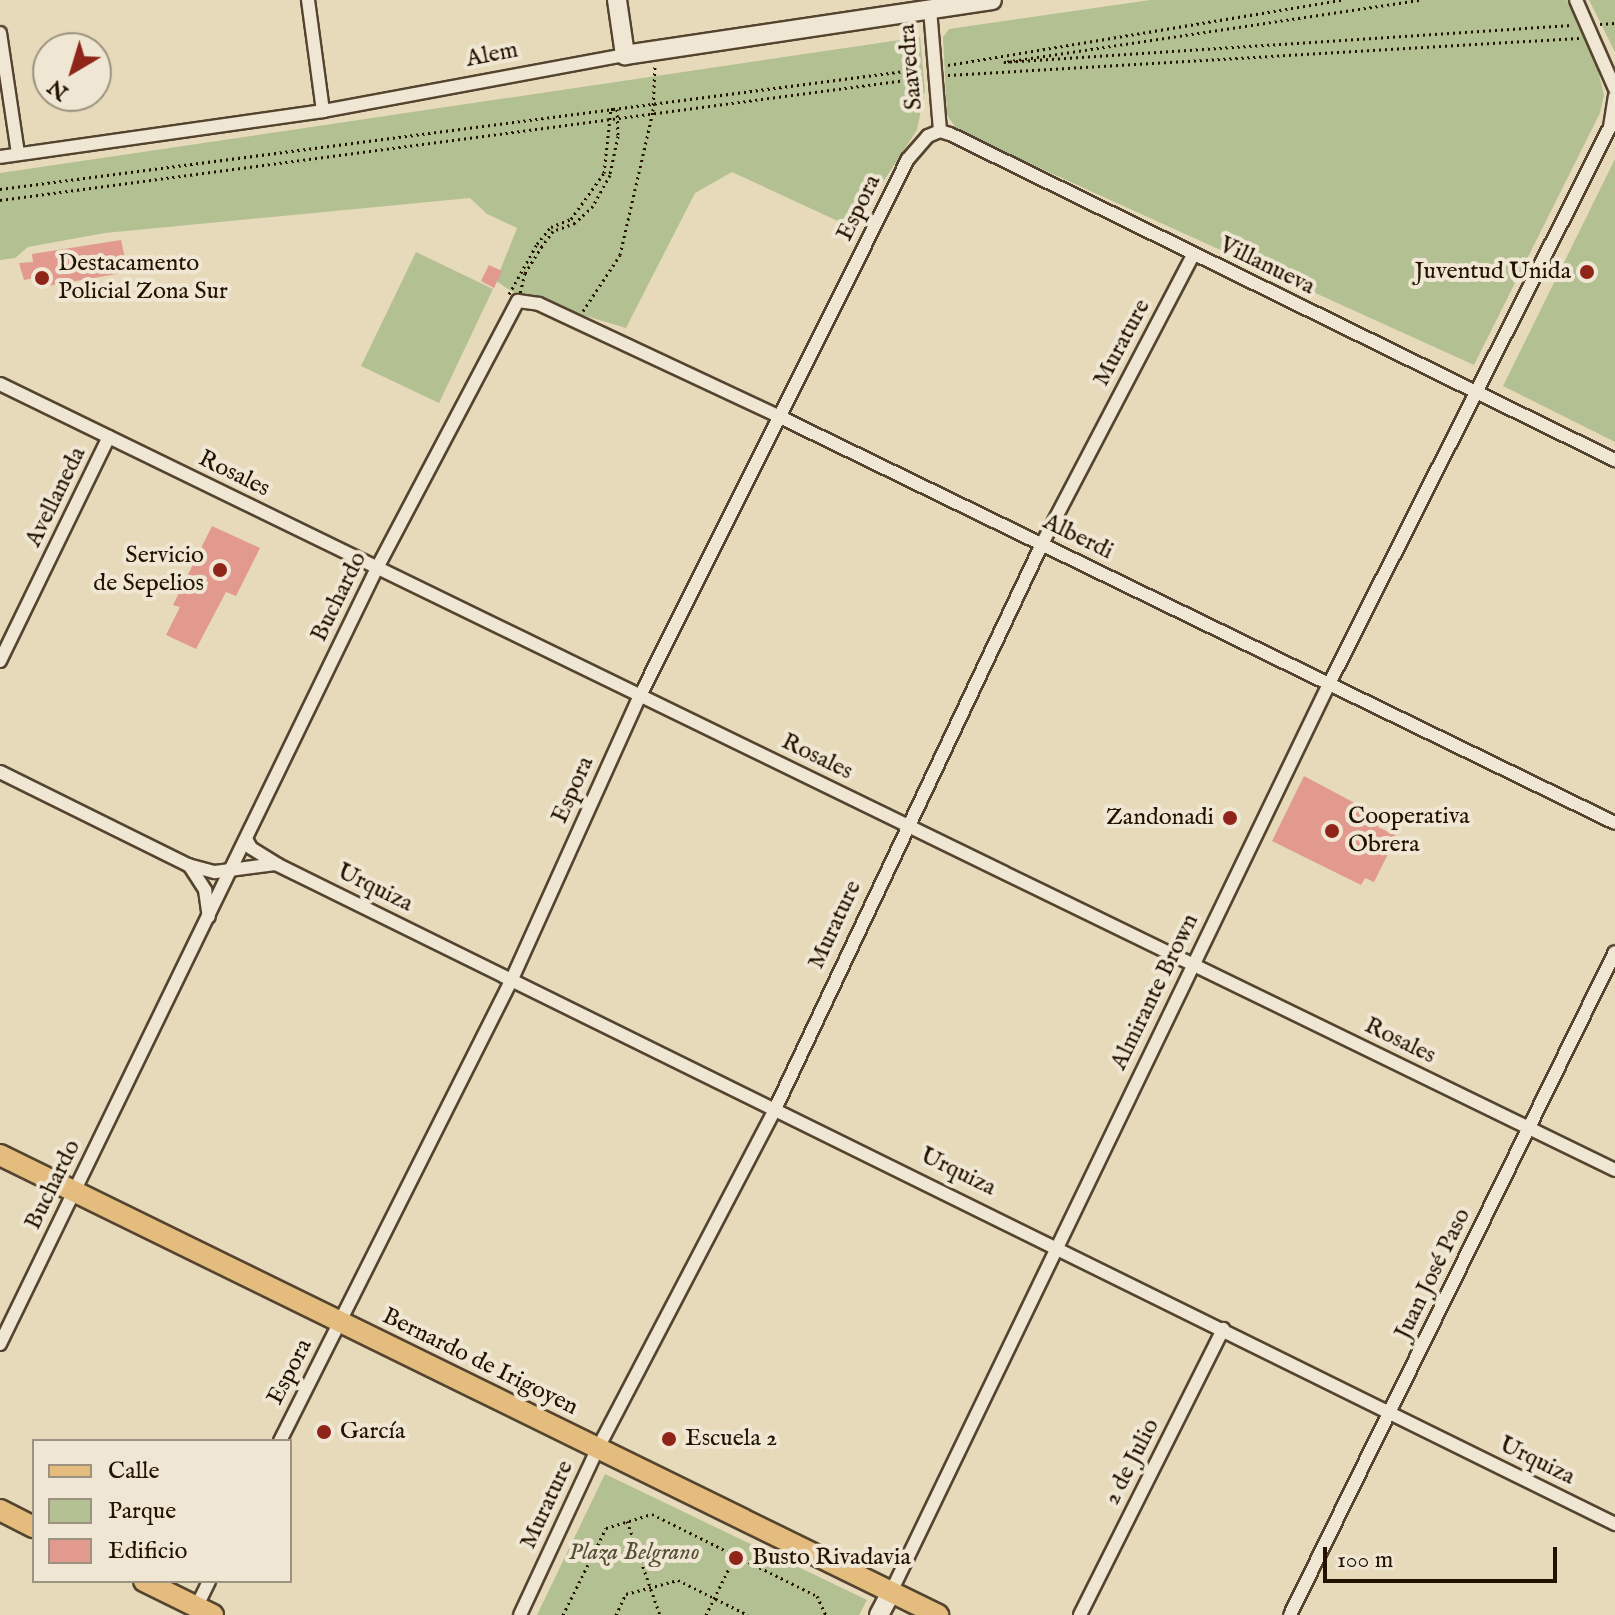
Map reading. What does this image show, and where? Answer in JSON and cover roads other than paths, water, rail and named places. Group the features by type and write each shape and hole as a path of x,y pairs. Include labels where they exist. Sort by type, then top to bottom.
{"main road":[{"path":"617,0 625,55"},
{"name":"Alem","path":"625,55 929,5 992,0"},
{"name":"Bernardo de Irigoyen","path":"0,1155 938,1615"},
{"path":"0,1510 32,1526"},
{"path":"148,1583 201,1612"},
{"name":"Almirante Brown","path":"879,1615 891,1592"}],"street":[{"path":"308,0 323,111"},
{"path":"1576,0 1597,38 1615,89"},
{"name":"Saavedra","path":"929,5 940,131"},
{"path":"0,33 18,154"},
{"name":"Alem","path":"0,157 323,111 625,55"},
{"name":"Almirante Brown","path":"891,1592 1329,684 1610,127 1615,96"},
{"name":"Espora","path":"281,1439 512,979 640,696 908,159 922,141 940,131"},
{"name":"Villanueva","path":"940,131 1615,460"},
{"name":"Murature","path":"520,1615 598,1448 776,1107 906,825 1042,544 1193,255"},
{"name":"Alberdi","path":"518,301 539,304 780,417 1615,823"},
{"name":"Buchardo","path":"0,1344 377,568 518,301"},
{"name":"Rosales","path":"0,384 1615,1170"},
{"name":"Avellaneda","path":"0,661 109,437"},
{"path":"0,772 188,865 231,870 278,865"},
{"name":"Urquiza","path":"246,839 251,848 278,865 776,1107 1615,1524"},
{"path":"188,865 205,890 209,917"},
{"name":"Juan José Paso","path":"1290,1615 1615,952"},
{"name":"2 de Julio","path":"1080,1615 1223,1329"},
{"path":"201,1612 208,1583"}],"place":[{"name":"Juventud Unida","path":"1587,272"},
{"name":"Destacamento Policial Zona Sur","path":"42,278"},
{"name":"Servicio de Sepelios","path":"220,570"},
{"name":"Zandonadi","path":"1230,818"},
{"name":"Cooperativa Obrera","path":"1332,831"},
{"name":"García","path":"324,1432"},
{"name":"Escuela 2","path":"669,1439"},
{"name":"Busto Rivadavia","path":"736,1558"}],"park label":[{"name":"Plaza Belgrano","path":"634,1553"}]}
